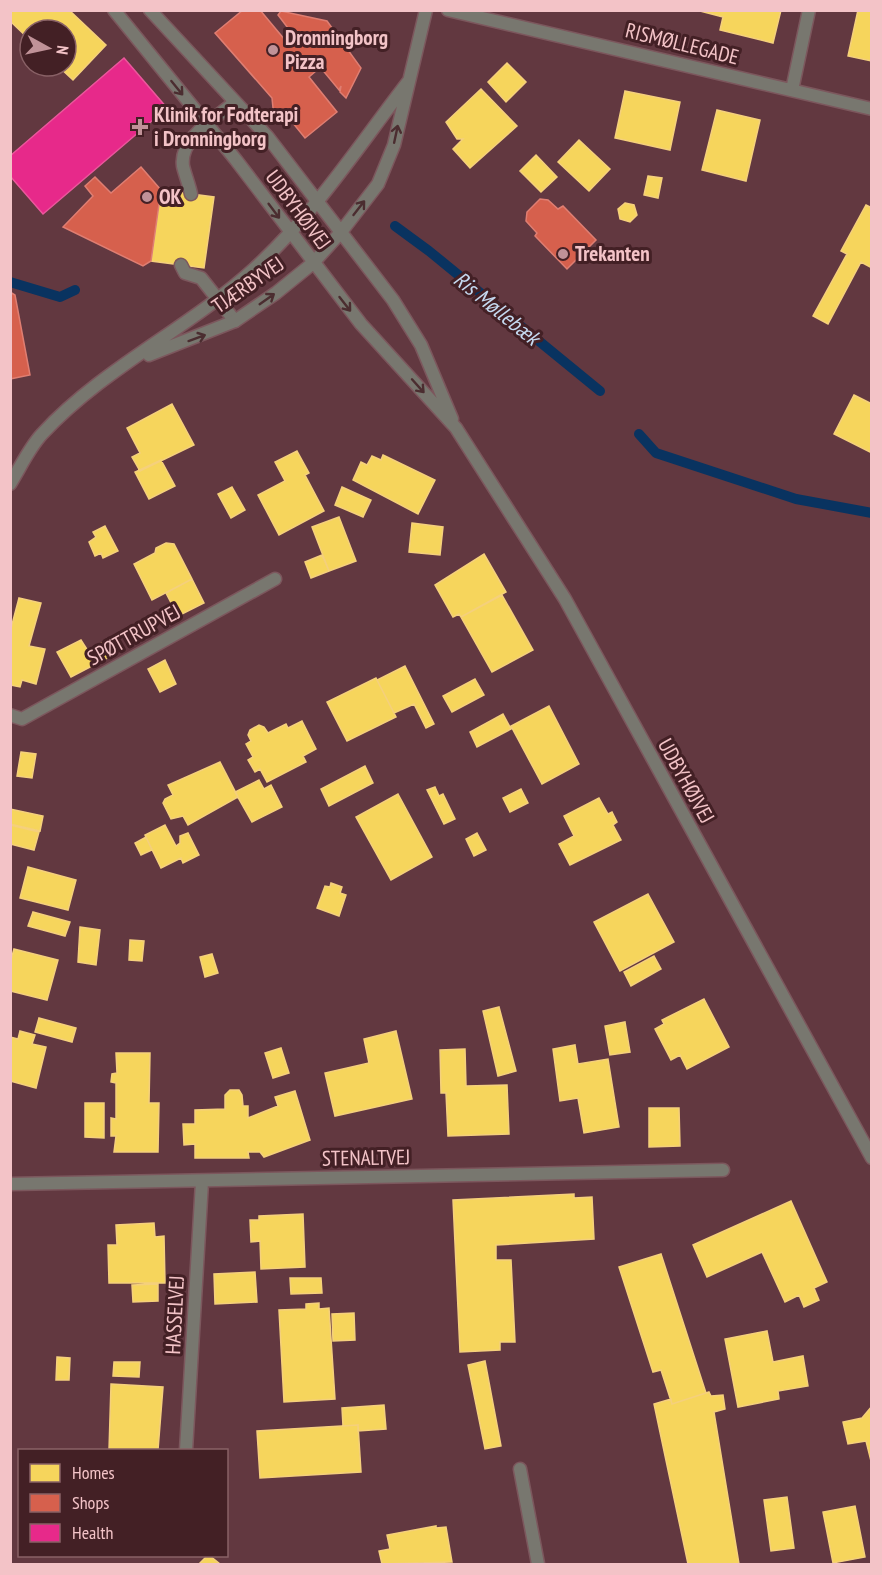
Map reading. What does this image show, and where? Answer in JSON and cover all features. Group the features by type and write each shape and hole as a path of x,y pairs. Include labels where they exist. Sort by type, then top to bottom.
{"street":[{"name":"UDBYHØJVEJ","path":"114,10 208,126 361,324 456,428"},
{"name":"UDBYHØJVEJ","path":"150,10 267,136 393,300 421,345 456,428 565,599 872,1158"},
{"name":"TJÆRBYVEJ","path":"135,360 235,321 276,293 313,263 341,232 378,184 394,145 426,10"},
{"name":"RISMØLLEGADE","path":"448,10 872,109"},
{"path":"792,90 809,10"},
{"name":"TJÆRBYVEJ","path":"10,484 41,436 92,388 218,300 291,233 318,203 408,82"},
{"path":"191,194 183,167 183,152 189,140 235,102"},
{"path":"181,265 185,273 201,278 235,321"},
{"name":"SPØTTRUPVEJ","path":"10,715 22,719 275,579"},
{"name":"STENALTVEJ","path":"10,1184 723,1170"},
{"name":"HASSELVEJ","path":"186,1449 202,1182"},
{"path":"520,1468 538,1564"}],"building: Homes":[{"path":"10,10 69,10 77,18 18,18 18,29 10,21"},
{"path":"781,10 773,43 720,30 723,17 700,11"},
{"path":"858,10 872,10 872,61 848,56"},
{"path":"78,19 106,45 78,75"},
{"path":"507,63 526,82 506,102 488,82"},
{"path":"481,89 517,126 470,168 453,149 463,139 457,139 446,122"},
{"path":"625,91 680,102 670,150 615,138"},
{"path":"717,110 760,120 746,181 702,170"},
{"path":"579,140 610,169 589,191 558,162"},
{"path":"536,155 557,177 541,192 520,171"},
{"path":"648,176 662,178 658,198 644,195"},
{"path":"161,190 214,197 204,268 151,261"},
{"path":"625,203 634,205 637,215 630,222 620,219 618,209"},
{"path":"866,205 872,208 872,268 861,262 828,324 813,316 847,254 841,251"},
{"path":"854,395 872,404 872,453 834,434"},
{"path":"172,404 194,445 140,471 132,457 140,453 127,428"},
{"path":"297,451 309,473 305,475 324,511 279,535 258,495 285,481 275,462"},
{"path":"383,455 435,480 418,514 353,480 361,462 367,465 372,456 381,460"},
{"path":"161,460 175,486 149,499 135,472"},
{"path":"232,487 245,510 231,518 218,494"},
{"path":"342,487 371,500 363,517 335,505"},
{"path":"339,517 356,561 329,571 312,527"},
{"path":"412,523 443,527 440,555 409,552"},
{"path":"105,526 118,551 103,558 101,553 95,556 89,542 96,537 93,532"},
{"path":"166,543 174,544 192,579 152,600 134,564 155,553 156,548"},
{"path":"484,554 506,592 461,617 459,614 453,617 435,585"},
{"path":"322,555 329,571 311,578 305,562"},
{"path":"192,579 204,603 178,616 166,593"},
{"path":"502,595 533,650 492,672 461,617"},
{"path":"19,598 41,603 29,646 45,649 36,684 22,680 20,687 10,685 10,632"},
{"path":"109,639 117,653 71,677 57,652 81,640 88,651"},
{"path":"165,660 176,684 160,692 148,669"},
{"path":"405,666 434,724 426,728 414,704 394,713 377,680"},
{"path":"376,678 396,717 347,741 327,702"},
{"path":"475,679 484,695 452,712 443,696"},
{"path":"549,706 579,764 542,784 511,726"},
{"path":"503,714 511,729 477,747 470,732"},
{"path":"302,721 316,749 303,756 306,762 267,782 260,769 255,772 248,760 253,757 246,744 251,741 248,735 250,730 259,725 264,727 268,733 286,724 288,728"},
{"path":"21,752 36,754 32,778 17,776"},
{"path":"220,762 238,797 188,825 183,816 171,819 163,803 165,799 173,795 168,785"},
{"path":"365,766 373,783 329,806 321,789"},
{"path":"259,780 264,789 271,785 282,807 252,822 235,792"},
{"path":"435,787 439,796 443,794 455,819 444,824 427,790"},
{"path":"521,789 528,803 510,812 503,798"},
{"path":"398,794 432,857 391,880 356,817"},
{"path":"599,798 608,814 612,812 617,822 613,825 621,840 570,865 559,844 574,836 564,816"},
{"path":"10,809 43,816 40,831 10,824"},
{"path":"10,825 39,832 34,850 10,844"},
{"path":"165,825 176,846 180,843 180,836 188,833 199,855 183,863 181,858 161,868 145,835"},
{"path":"477,833 486,850 474,856 466,839"},
{"path":"146,837 152,850 141,855 135,843"},
{"path":"28,867 76,880 68,910 20,898"},
{"path":"331,883 342,887 340,893 346,895 339,916 317,908 325,886 330,887"},
{"path":"648,894 674,942 620,971 594,922"},
{"path":"33,912 70,922 65,936 28,926"},
{"path":"80,927 100,930 96,965 78,962"},
{"path":"130,940 144,941 142,961 129,960"},
{"path":"14,949 58,960 47,1000 10,991 10,963"},
{"path":"212,954 218,973 205,977 200,957"},
{"path":"654,956 661,969 631,986 624,972"},
{"path":"704,999 729,1047 687,1069 680,1055 671,1060 655,1029 664,1024 662,1020"},
{"path":"499,1007 516,1071 498,1076 483,1011"},
{"path":"39,1018 76,1028 72,1042 35,1032"},
{"path":"625,1022 630,1052 610,1055 605,1026"},
{"path":"20,1031 35,1035 32,1044 46,1047 36,1088 10,1081 10,1037 18,1039"},
{"path":"396,1031 412,1099 335,1116 325,1073 369,1063 364,1039"},
{"path":"575,1045 578,1064 608,1059 619,1127 584,1133 578,1098 560,1101 553,1049"},
{"path":"281,1048 289,1073 273,1078 265,1053"},
{"path":"465,1049 466,1086 507,1085 509,1134 448,1136 446,1093 441,1093 440,1050"},
{"path":"116,1053 150,1053 149,1103 159,1103 158,1152 114,1152 116,1136 111,1136 111,1118 116,1119 116,1083 111,1082 112,1074 117,1073"},
{"path":"230,1090 239,1090 243,1106 248,1106 248,1118 278,1106 275,1097 295,1091 310,1140 264,1157 260,1152 248,1152 249,1158 195,1158 195,1144 184,1145 183,1124 195,1124 195,1110 225,1109 225,1095"},
{"path":"85,1103 104,1103 104,1138 85,1137"},
{"path":"649,1108 679,1108 680,1146 649,1147"},
{"path":"574,1194 574,1198 592,1197 594,1239 496,1245 496,1260 511,1260 515,1342 500,1342 500,1350 460,1352 453,1200"},
{"path":"791,1201 827,1282 814,1288 819,1300 804,1307 799,1295 785,1302 762,1252 707,1277 693,1245"},
{"path":"303,1214 305,1267 261,1269 260,1241 251,1242 250,1220 259,1220 259,1216"},
{"path":"154,1223 155,1237 164,1236 165,1283 109,1283 108,1245 117,1245 116,1225"},
{"path":"661,1254 706,1393 672,1404 661,1370 653,1372 619,1267"},
{"path":"255,1272 257,1302 215,1304 214,1274"},
{"path":"290,1278 321,1278 322,1293 291,1294"},
{"path":"158,1284 158,1301 133,1302 132,1285"},
{"path":"319,1303 319,1309 329,1308 335,1399 284,1402 279,1310 306,1309 306,1304"},
{"path":"354,1313 355,1340 333,1341 332,1314"},
{"path":"767,1331 773,1362 803,1356 808,1386 778,1391 779,1399 738,1407 725,1339"},
{"path":"57,1357 70,1358 69,1380 56,1380"},
{"path":"485,1361 501,1446 485,1449 468,1365"},
{"path":"114,1362 140,1362 139,1377 113,1376"},
{"path":"111,1384 163,1387 158,1449 109,1449"},
{"path":"709,1392 711,1396 723,1395 725,1409 714,1412 739,1564 688,1564 654,1404 671,1399 672,1404"},
{"path":"384,1405 386,1429 358,1431 358,1425 343,1426 342,1408"},
{"path":"872,1406 872,1465 866,1441 848,1444 843,1422 862,1418"},
{"path":"358,1425 361,1472 260,1478 257,1431"},
{"path":"787,1497 794,1548 771,1551 764,1500"},
{"path":"855,1506 865,1557 833,1563 823,1512"},
{"path":"436,1526 436,1528 446,1527 452,1562 382,1564 379,1551 390,1549 387,1535"},
{"path":"206,1557 211,1557 220,1564 199,1564"}],"building: Shops":[{"path":"243,10 260,10 285,40 294,36 278,15 281,11 327,21 361,68 346,98 340,92 341,86 339,90 311,56 306,59 316,71 309,77 337,112 305,138 288,117 280,117 273,108 272,98 215,33"},
{"path":"141,167 161,190 151,261 143,266 63,227 93,196 85,186 95,177 111,193"},
{"path":"540,199 548,200 558,209 563,206 596,240 567,269 535,236 537,233 526,221 527,212"},
{"path":"10,292 15,295 30,375 10,379"}],"building: Health":[{"path":"124,58 167,108 43,214 10,176 10,156"}],"waterway":[{"name":"Ris Møllebæk","path":"395,226 429,251 600,391"},
{"name":"Ris Møllebæk","path":"10,282 60,297 75,290"},
{"name":"Ris Møllebæk","path":"639,434 656,453 796,499 872,513"}],"place":[{"name":"Dronningborg Pizza","path":"273,50"},
{"name":"Klinik for Fodterapi i Dronningborg","path":"140,127"},
{"name":"OK","path":"147,197"},
{"name":"Trekanten","path":"563,254"}]}
